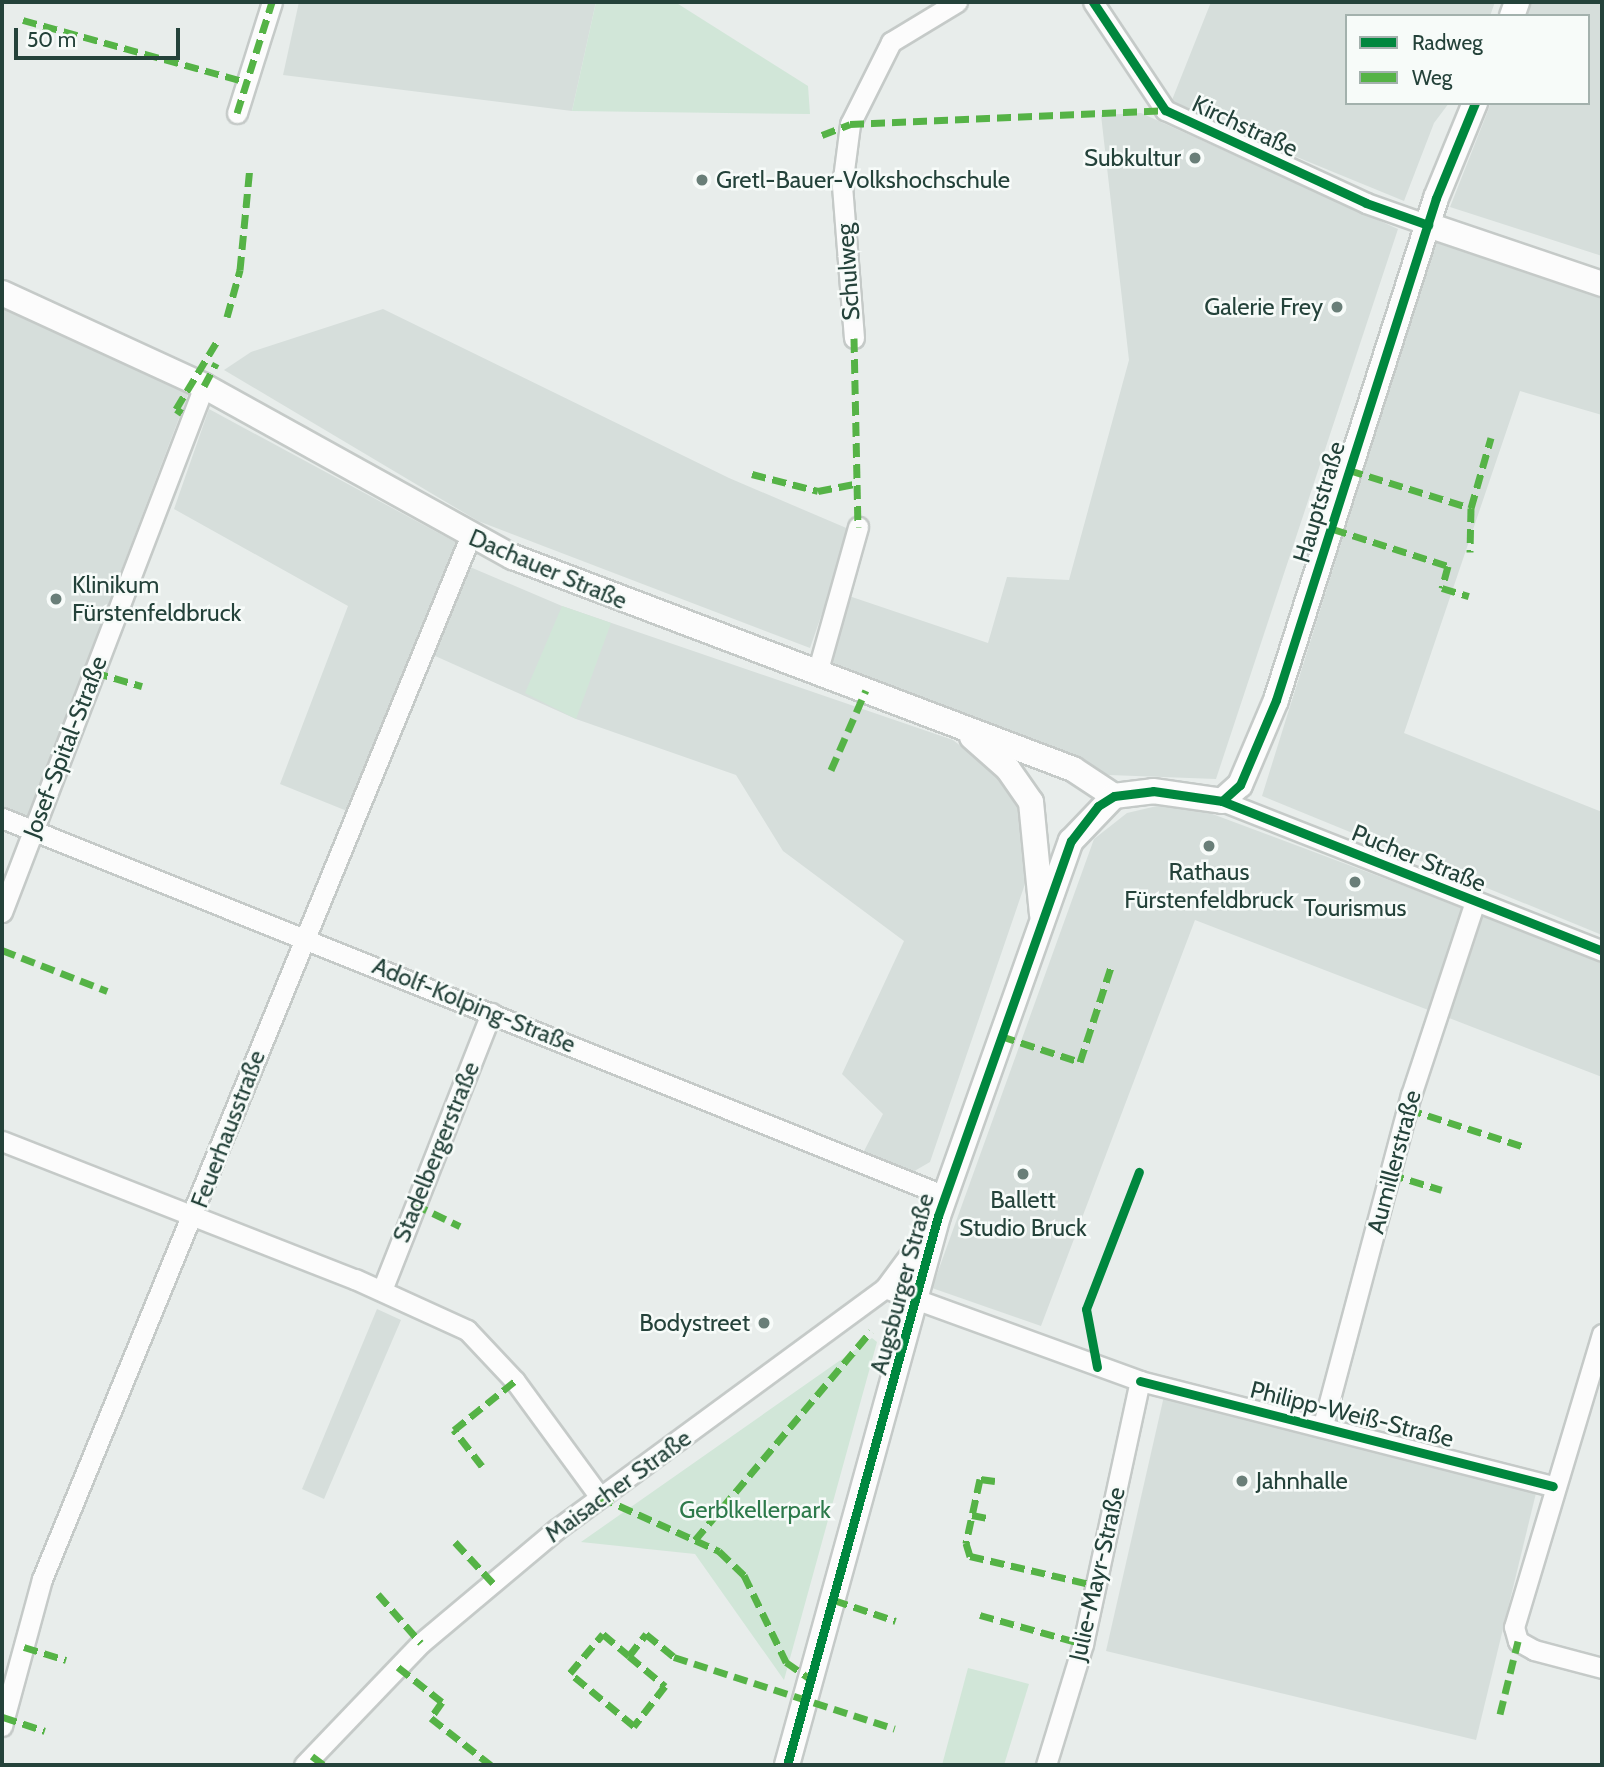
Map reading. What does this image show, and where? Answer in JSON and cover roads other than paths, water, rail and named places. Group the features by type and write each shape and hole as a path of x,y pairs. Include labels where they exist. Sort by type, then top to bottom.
{"street":[{"path":"237,113 272,2"},
{"name":"Schulweg","path":"854,338 842,186 850,124 891,42 957,2"},
{"name":"Kirchstraße","path":"1093,2 1165,110 1366,204 1428,225"},
{"name":"Hauptstraße","path":"1222,801 1240,785 1276,700 1428,225 1474,105"},
{"path":"1428,225 1602,284"},
{"name":"Dachauer Straße","path":"2,293 204,386 470,537 1094,778 1114,796"},
{"name":"Josef-Spital-Straße","path":"2,912 204,386"},
{"path":"817,673 858,527"},
{"name":"Feuerhausstraße","path":"2,1726 42,1580 194,1216 303,937 470,537"},
{"name":"Augsburger Straße","path":"952,721 1008,769 1031,802 1043,921"},
{"path":"1114,796 1153,792 1222,801"},
{"name":"Augsburger Straße","path":"786,1765 942,1206 1071,841 1114,796"},
{"name":"Pucher Straße","path":"1222,801 1602,951"},
{"name":"Adolf-Kolping-Straße","path":"2,818 491,1013 942,1206"},
{"name":"Aumillerstraße","path":"1323,1425 1411,1095 1475,902"},
{"name":"Stadelbergerstraße","path":"382,1290 491,1013"},
{"path":"2,1140 382,1290 480,1342 600,1497"},
{"name":"Maisacher Straße","path":"304,1765 421,1643 600,1497 885,1288 942,1206"},
{"name":"Philipp-Weiß-Straße","path":"885,1288 1140,1381 1323,1425 1553,1486"},
{"path":"1602,1334 1595,1380 1553,1486 1514,1627 1518,1641 1602,1668"},
{"name":"Julie-Mayr-Straße","path":"1046,1765 1086,1632 1140,1381"}],"place":[{"name":"Subkultur","path":"1195,158"},
{"name":"Gretl-Bauer-Volkshochschule","path":"702,180"},
{"name":"Galerie Frey","path":"1337,307"},
{"name":"Klinikum Fürstenfeldbruck","path":"56,599"},
{"name":"Rathaus Fürstenfeldbruck","path":"1209,846"},
{"name":"Tourismus","path":"1355,882"},
{"name":"Ballett Studio Bruck","path":"1023,1174"},
{"name":"Bodystreet","path":"764,1323"},
{"name":"Jahnhalle","path":"1242,1481"}],"park label":[{"name":"Gerblkellerpark","path":"755,1510"}]}
